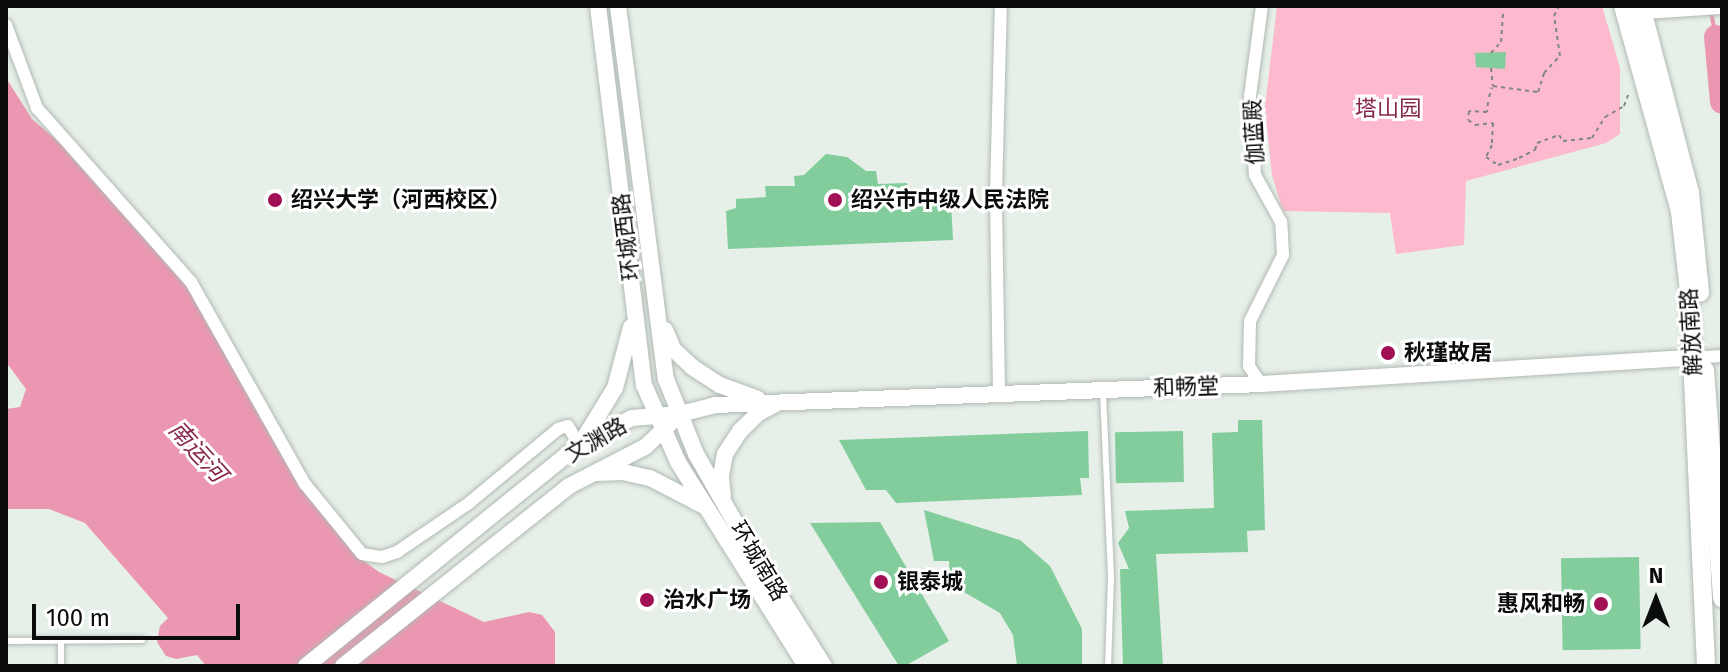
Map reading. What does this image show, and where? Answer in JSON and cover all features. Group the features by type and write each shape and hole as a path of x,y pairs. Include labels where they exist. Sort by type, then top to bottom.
{"main road":[{"name":"环城西路","path":"598,6 644,385 678,462"},
{"name":"环城西路","path":"618,6 666,379 696,454"},
{"path":"1633,8 1719,6"},
{"name":"解放南路","path":"1633,8 1680,212 1706,357 1722,598"},
{"path":"655,295 673,349 692,367 744,396 779,403"},
{"path":"579,445 615,388 627,349 633,297"},
{"name":"和畅堂","path":"680,414 715,405 1261,384 1706,357"},
{"name":"解放南路","path":"1706,357 1706,666"},
{"path":"730,514 721,489 725,454 740,431 760,412 779,403"},
{"name":"文渊路","path":"343,666 569,486 645,447 660,423 680,414"},
{"name":"文渊路","path":"306,666 579,445 632,418 660,423"},
{"name":"环城南路","path":"696,454 824,666"},
{"name":"环城南路","path":"678,462 806,666"},
{"path":"591,473 623,472 650,478 705,507"}],"street":[{"path":"999,393 996,192 1001,6"},
{"name":"伽蓝殿","path":"1261,384 1249,366 1250,321 1283,255 1281,222 1255,175 1250,96 1262,6"},
{"path":"6,25 37,108 191,282 305,484 362,554 382,557 397,552 469,503 558,429 568,426 579,445"}],"lane":[{"path":"1103,390 1111,577 1108,666"},
{"path":"61,640 61,666"},
{"path":"6,641 142,640"}],"path":[{"path":"1493,86 1538,92 1544,73 1560,56 1554,16 1559,6"},
{"path":"1491,53 1501,42 1503,11"},
{"path":"1489,97 1493,86 1491,68"},
{"path":"1488,102 1487,112 1469,111 1468,120 1475,125 1493,123 1492,145 1486,157 1498,165 1519,158 1535,150 1537,143 1559,135 1563,141 1592,138 1605,117 1624,106 1630,96 1627,83"}],"green space":[{"name":"塔山园","path":"1277,6 1602,6 1620,68 1620,134 1606,143 1466,181 1464,245 1396,254 1390,213 1283,211 1272,175 1265,107"}],"water":[{"name":"南运河","path":"6,78 32,119 66,148 186,281 298,484 361,559 379,572 484,622 529,612 542,615 555,632 555,666 206,666 197,655 176,659 166,656 157,642 160,626 168,618 85,523 49,509 6,509 6,409 20,407 26,389 6,362"}],"building":[{"path":"1506,52 1505,69 1476,67 1475,53"},
{"name":"绍兴市中级人民法院","path":"826,154 847,157 866,171 876,171 878,184 907,183 909,194 933,194 933,203 951,202 953,240 728,249 726,211 736,208 736,199 766,197 765,186 795,186 794,176 804,175"},
{"path":"1238,420 1262,420 1265,530 1247,531 1248,552 1156,554 1163,666 1123,666 1120,569 1129,569 1118,543 1129,528 1125,511 1214,508 1212,433 1238,432"},
{"path":"1088,431 1089,478 1080,478 1082,495 896,503 886,490 866,490 839,440"},
{"path":"1183,431 1184,482 1116,483 1115,432"},
{"path":"924,510 1020,540 1050,566 1082,629 1082,666 1017,666 1013,635 1000,613 950,584 949,561 934,561"},
{"path":"880,522 949,641 905,666 899,666 810,523"},
{"name":"惠风和畅","path":"1639,557 1641,649 1563,650 1561,558"}],"waterway":[{"path":"1711,12 1716,37"},
{"path":"1716,37 1722,102"}],"place":[{"name":"绍兴大学（河西校区）","path":"275,200"},
{"name":"绍兴市中级人民法院","path":"835,200"},
{"name":"秋瑾故居","path":"1388,353"},
{"name":"银泰城","path":"881,582"},
{"name":"治水广场","path":"647,600"},
{"name":"惠风和畅","path":"1601,604"}]}
